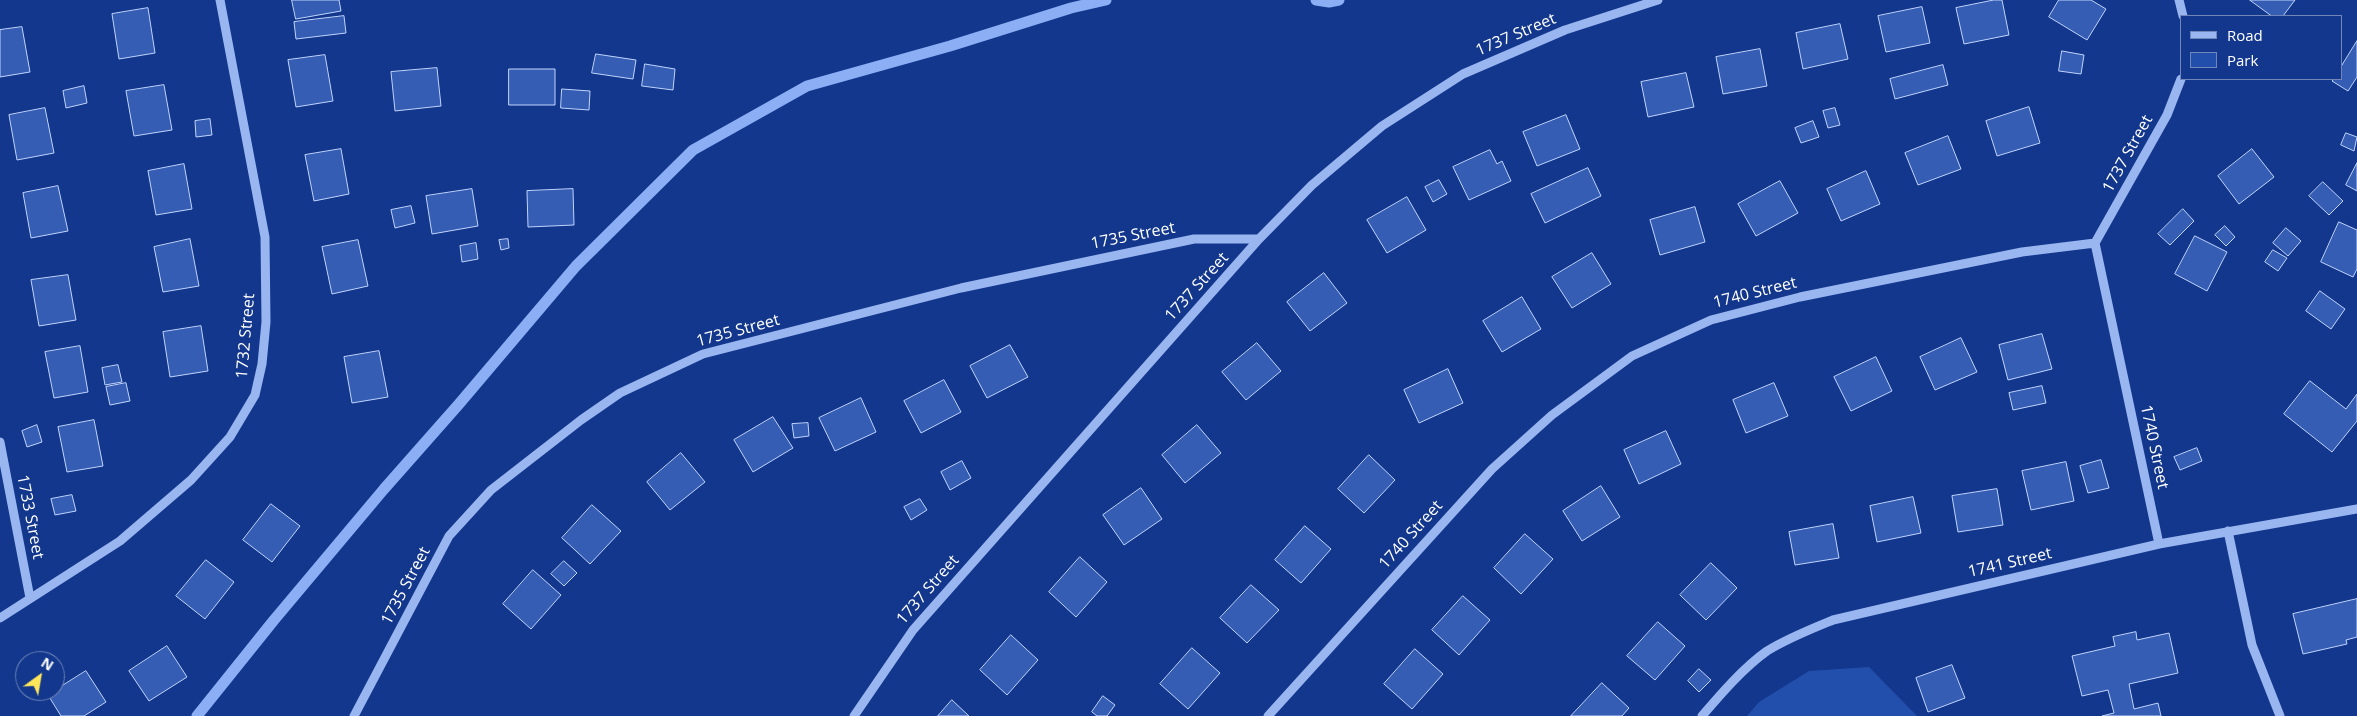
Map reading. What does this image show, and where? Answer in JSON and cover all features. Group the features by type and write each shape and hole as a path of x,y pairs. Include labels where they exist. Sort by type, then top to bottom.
{"street":[{"name":"1732 Street","path":"0,618 120,541 191,480 230,437 255,395 262,364 266,322 265,237 220,0"},
{"name":"1737 Street","path":"854,716 912,630 1259,239 1312,186 1382,126 1463,74 1565,30 1658,0"},
{"path":"2179,0 2183,15"},
{"name":"1737 Street","path":"2095,243 2167,114 2181,80"},
{"name":"1735 Street","path":"354,716 449,536 491,490 581,420 620,393 703,354 961,288 1194,239 1259,239"},
{"name":"1740 Street","path":"1268,716 1492,469 1552,415 1632,356 1711,320 1800,297 2022,252 2095,243 2159,544"},
{"name":"1733 Street","path":"0,442 30,598"},
{"name":"1741 Street","path":"1702,716 1720,694 1766,652 1803,632 1833,620 2159,544 2357,509"},
{"path":"2228,531 2252,645 2280,716"}],"green space":[{"path":"1869,667 1917,716 1747,716 1759,702 1809,671"}],"building":[{"path":"292,0 339,0 341,11 296,19"},
{"path":"2002,0 2009,35 1964,44 1956,8"},
{"path":"2059,0 2091,0 2106,9 2087,40 2049,17"},
{"path":"2250,0 2295,0 2284,15 2271,15"},
{"path":"1922,7 1930,43 1886,52 1878,16"},
{"path":"148,8 155,53 119,59 112,14"},
{"path":"344,16 346,33 296,39 294,22"},
{"path":"1840,24 1848,59 1803,69 1796,33"},
{"path":"22,27 30,72 0,77 0,30"},
{"path":"2357,41 2357,77 2348,91 2332,81 2342,80 2342,65"},
{"path":"1760,49 1767,86 1723,94 1716,57"},
{"path":"2062,51 2084,55 2081,74 2059,71"},
{"path":"596,54 636,60 633,79 592,73"},
{"path":"325,55 333,101 296,107 288,60"},
{"path":"645,64 675,69 673,90 642,86"},
{"path":"1943,65 1948,85 1895,99 1890,79"},
{"path":"437,68 441,106 395,111 391,72"},
{"path":"509,69 555,69 555,105 509,105"},
{"path":"1686,73 1694,107 1648,117 1641,82"},
{"path":"164,85 172,130 134,136 126,91"},
{"path":"84,86 87,103 66,108 63,91"},
{"path":"562,89 590,91 589,110 561,108"},
{"path":"2029,107 2040,143 1997,156 1986,121"},
{"path":"45,108 54,153 17,160 9,115"},
{"path":"1835,108 1840,125 1828,128 1823,111"},
{"path":"1566,115 1580,149 1537,166 1523,132"},
{"path":"210,119 212,135 196,137 195,121"},
{"path":"1813,121 1819,137 1801,143 1795,128"},
{"path":"2346,133 2357,137 2354,151 2341,145"},
{"path":"1948,136 1961,169 1918,185 1905,153"},
{"path":"341,149 349,194 314,201 305,155"},
{"path":"2252,149 2274,177 2239,204 2218,176"},
{"path":"1490,150 1497,164 1502,161 1511,181 1469,200 1453,167"},
{"path":"2357,163 2357,191 2346,185"},
{"path":"184,164 192,209 156,215 148,171"},
{"path":"1588,168 1601,196 1545,223 1531,194"},
{"path":"1866,171 1880,204 1841,221 1827,189"},
{"path":"1439,180 1447,194 1433,202 1425,187"},
{"path":"1780,181 1798,213 1756,236 1738,204"},
{"path":"2323,182 2343,201 2329,215 2309,196"},
{"path":"58,186 68,231 31,238 23,193"},
{"path":"472,189 478,226 432,234 426,196"},
{"path":"573,189 574,225 528,227 527,191"},
{"path":"1407,197 1426,230 1387,253 1367,220"},
{"path":"411,206 415,223 395,228 391,210"},
{"path":"1695,207 1705,242 1660,255 1650,220"},
{"path":"2183,209 2194,221 2170,245 2158,234"},
{"path":"2339,222 2357,230 2357,269 2353,277 2321,262"},
{"path":"2225,226 2235,237 2226,246 2215,235"},
{"path":"2286,228 2301,241 2288,256 2273,243"},
{"path":"2195,236 2227,252 2207,291 2175,274"},
{"path":"190,239 199,286 163,292 154,247"},
{"path":"508,239 509,248 501,250 499,240"},
{"path":"358,240 368,286 332,294 322,247"},
{"path":"476,243 478,259 462,262 460,246"},
{"path":"2273,250 2287,258 2278,271 2265,262"},
{"path":"1592,253 1611,284 1572,308 1552,277"},
{"path":"1324,273 1347,303 1310,331 1287,302"},
{"path":"68,275 76,320 39,326 31,280"},
{"path":"2320,291 2345,309 2331,329 2306,311"},
{"path":"1522,297 1541,329 1502,352 1483,321"},
{"path":"201,326 208,371 170,377 163,332"},
{"path":"2042,334 2052,369 2008,380 1999,345"},
{"path":"1961,338 1977,372 1935,390 1920,357"},
{"path":"1257,343 1281,371 1246,400 1222,372"},
{"path":"1010,345 1028,377 987,398 970,366"},
{"path":"80,346 88,392 54,398 45,352"},
{"path":"379,351 388,397 352,403 344,357"},
{"path":"1876,357 1892,391 1851,411 1834,377"},
{"path":"118,365 122,382 105,385 102,368"},
{"path":"1448,369 1463,403 1419,423 1404,390"},
{"path":"944,380 961,412 921,433 904,401"},
{"path":"2310,381 2346,409 2357,394 2357,421 2332,452 2284,414"},
{"path":"126,383 130,401 110,405 106,387"},
{"path":"1774,383 1788,416 1746,433 1733,400"},
{"path":"2042,386 2046,403 2013,410 2009,393"},
{"path":"861,398 876,432 835,451 819,418"},
{"path":"773,417 793,448 753,472 734,440"},
{"path":"94,420 103,466 67,472 58,427"},
{"path":"808,423 809,436 794,438 792,424"},
{"path":"37,425 42,442 27,447 22,431"},
{"path":"1197,425 1221,453 1185,483 1162,455"},
{"path":"1666,431 1681,464 1639,484 1624,450"},
{"path":"2197,448 2202,461 2180,470 2174,457"},
{"path":"681,453 705,482 670,510 647,482"},
{"path":"1369,455 1395,480 1364,513 1338,489"},
{"path":"2101,460 2109,488 2088,493 2080,466"},
{"path":"962,461 971,478 950,490 941,472"},
{"path":"2066,462 2074,501 2031,510 2022,471"},
{"path":"1601,486 1620,517 1582,541 1563,511"},
{"path":"1141,488 1162,519 1124,545 1103,515"},
{"path":"1997,489 2003,525 1958,532 1952,496"},
{"path":"72,495 76,511 55,515 51,499"},
{"path":"1913,497 1921,533 1877,542 1870,506"},
{"path":"920,499 927,510 911,520 904,507"},
{"path":"271,504 300,526 272,562 243,540"},
{"path":"592,505 621,531 590,564 562,538"},
{"path":"1833,524 1839,558 1795,565 1789,532"},
{"path":"1305,526 1331,549 1301,583 1275,560"},
{"path":"1525,534 1553,559 1521,594 1494,568"},
{"path":"1080,557 1107,582 1076,617 1049,592"},
{"path":"206,560 234,582 205,619 176,596"},
{"path":"564,561 577,573 564,586 551,574"},
{"path":"1711,563 1737,588 1706,620 1680,595"},
{"path":"533,570 561,595 531,629 503,604"},
{"path":"1251,585 1279,610 1247,643 1220,618"},
{"path":"1463,596 1490,620 1459,655 1432,630"},
{"path":"2357,599 2357,637 2346,640 2347,644 2303,654 2293,614"},
{"path":"1658,622 1685,646 1655,680 1627,656"},
{"path":"2136,632 2137,640 2169,633 2178,673 2129,684 2134,709 2158,703 2161,716 2102,716 2114,713 2108,690 2082,696 2072,656 2115,646 2113,637"},
{"path":"1011,635 1038,660 1007,695 980,670"},
{"path":"167,646 187,677 149,701 129,671"},
{"path":"1192,648 1220,673 1188,709 1160,684"},
{"path":"1415,649 1443,674 1412,709 1384,684"},
{"path":"1952,665 1965,698 1928,712 1916,678"},
{"path":"1699,669 1711,680 1699,692 1688,681"},
{"path":"86,671 106,702 84,716 61,716 52,701 65,701 65,684"},
{"path":"1602,683 1629,708 1622,716 1571,716"},
{"path":"1103,696 1115,705 1107,716 1097,716 1092,712"},
{"path":"952,700 969,716 938,716"}],"waterway":[{"path":"197,716 274,620 384,489 576,266 693,150 807,86 950,46 1071,8 1106,0"},
{"path":"1316,0 1329,2 1339,0"}]}
